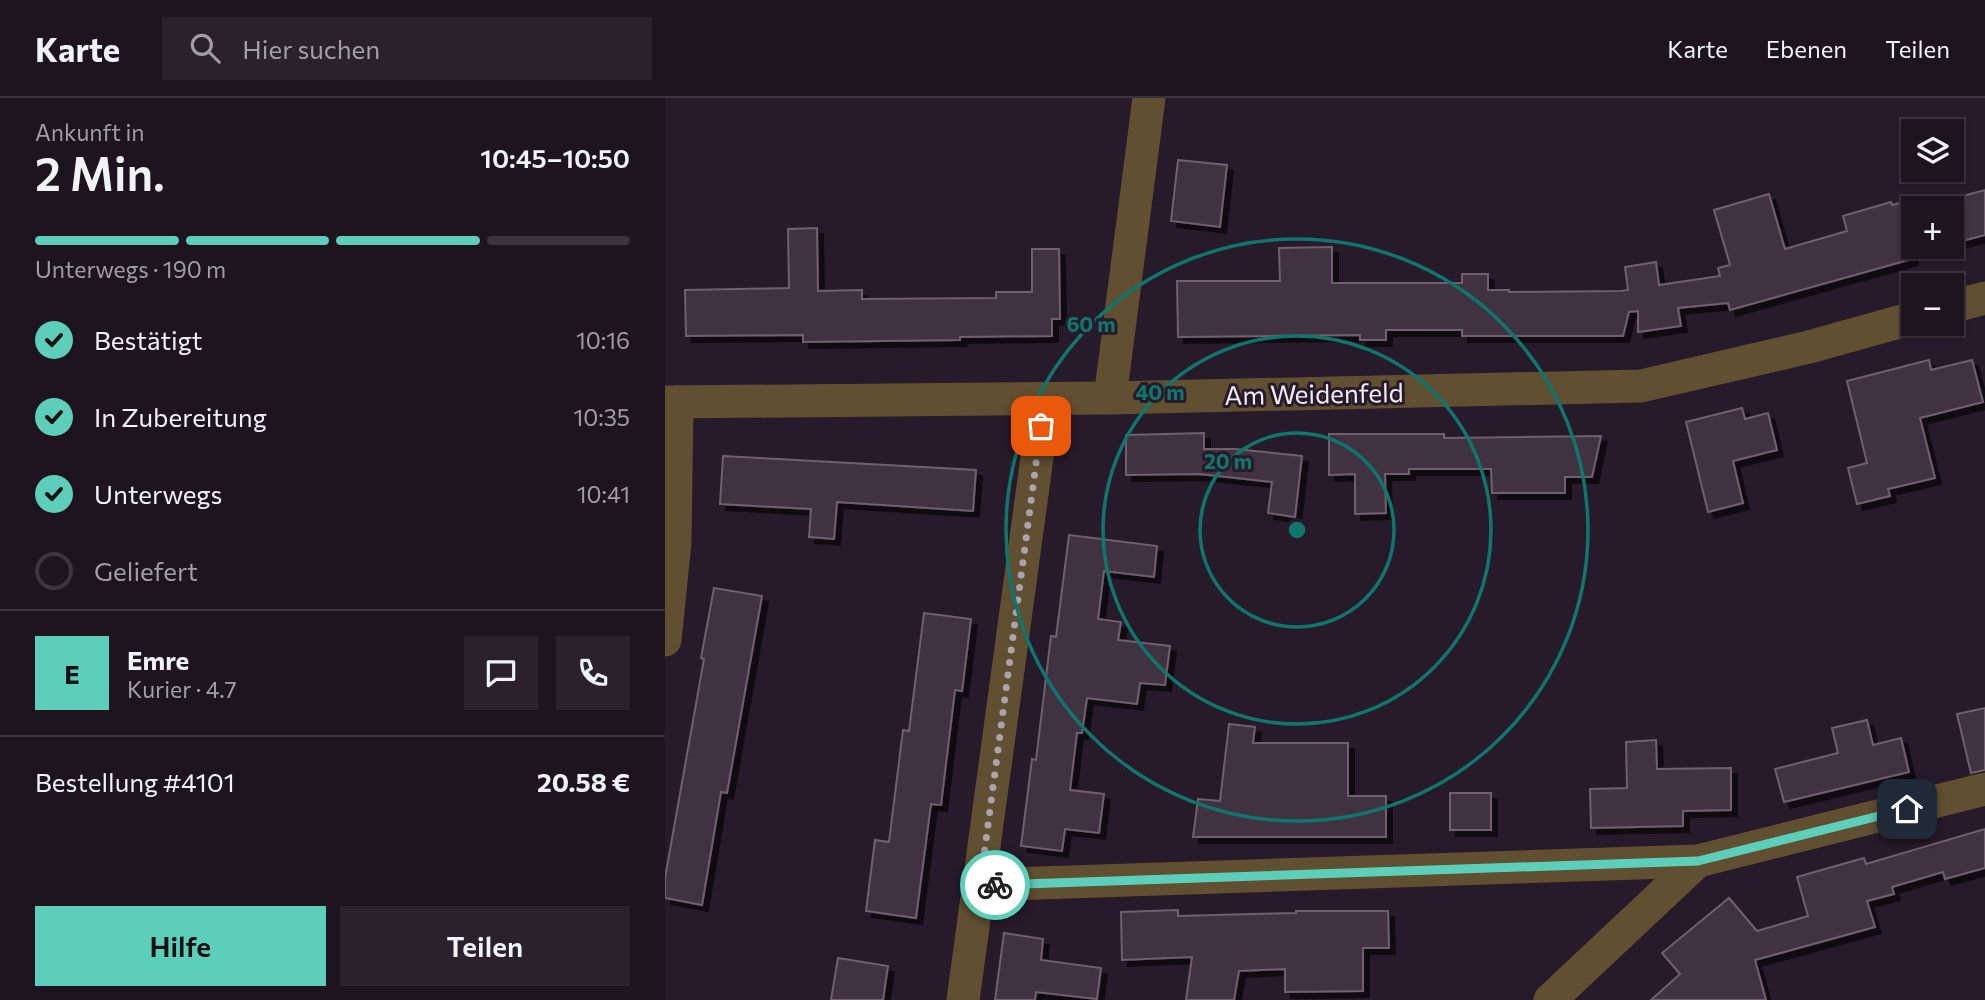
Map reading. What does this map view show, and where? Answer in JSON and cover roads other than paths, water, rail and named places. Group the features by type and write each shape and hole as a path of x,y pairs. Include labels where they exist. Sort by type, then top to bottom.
{"street":[{"path":"1111,398 1149,98"},
{"path":"1964,304 1985,298"},
{"name":"Am Weidenfeld","path":"671,402 1111,398 1641,386 1809,347 1901,321"},
{"path":"963,1000 1045,399"},
{"path":"665,640 675,542 671,402"},
{"path":"980,885 1698,861 1985,789"},
{"path":"1550,1000 1698,861"}]}
